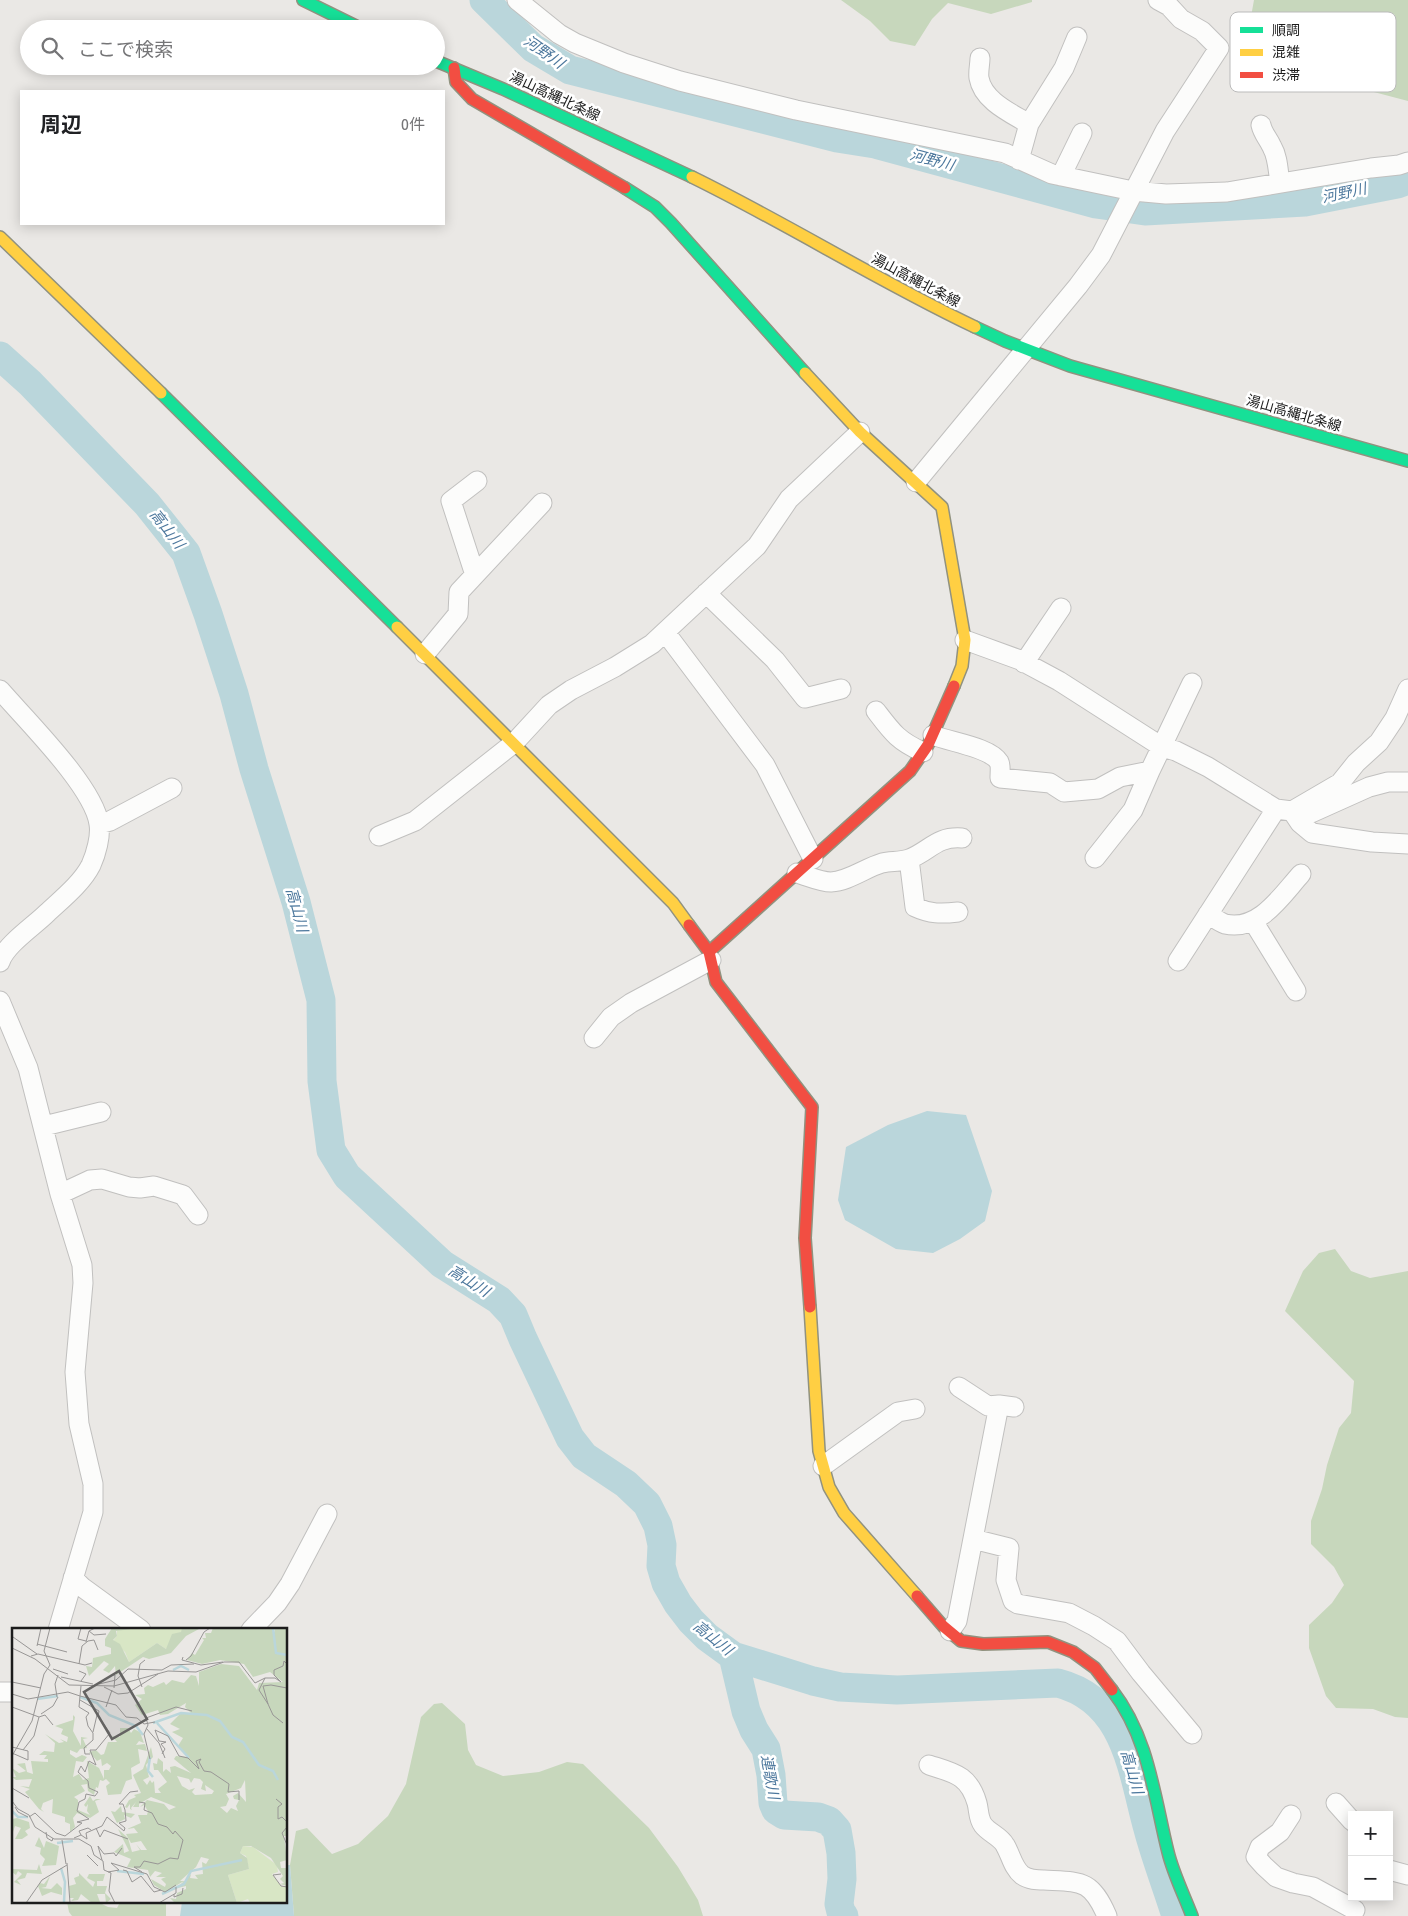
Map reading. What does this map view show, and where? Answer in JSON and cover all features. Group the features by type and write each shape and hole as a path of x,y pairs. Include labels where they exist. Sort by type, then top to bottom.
{"street":[{"path":"304,0 344,20"},
{"path":"517,0 559,34 576,43 671,78 758,101 1005,153 1061,176 1133,191 1166,194 1227,192 1408,162"},
{"path":"916,482 1078,286 1101,255 1165,131 1219,48 1202,31 1181,19 1169,6 1158,0"},
{"path":"1019,160 1028,124 1064,68 1077,37"},
{"path":"980,58 979,78 984,91 995,102 1028,124"},
{"name":"湯山高縄北条線","path":"445,64 619,142 730,196 918,300 1026,349 1079,369 1408,461"},
{"path":"454,68 453,77 458,87 472,99 655,207 690,243 822,393 860,432 942,507 965,640 962,666 946,708 933,735 910,771 797,872 710,956 611,1017 594,1038"},
{"path":"1262,125 1264,135 1272,146 1276,158 1280,183"},
{"path":"1061,176 1082,134"},
{"path":"0,237 196,427 673,903 710,956 716,982 812,1107 805,1238 819,1451 829,1487 844,1513 943,1626 961,1640 983,1644 1048,1642 1073,1652 1094,1668 1118,1698 1134,1725 1149,1765 1168,1854 1192,1916"},
{"path":"379,836 415,822 514,743 549,705 571,690 615,667 652,644 757,546 789,499 860,432"},
{"path":"474,575 451,501 477,481"},
{"path":"425,654 458,614 459,592 542,503"},
{"path":"706,593 775,660 805,698 841,689"},
{"path":"1024,662 1061,608"},
{"path":"665,632 765,765 812,859"},
{"path":"965,640 1024,662 1059,681 1162,747 1176,751 1208,767 1284,810 1312,833 1372,842 1408,844"},
{"path":"1095,858 1133,810 1192,683"},
{"path":"1178,961 1208,914 1284,810 1340,783 1356,763 1379,742 1395,718 1408,689"},
{"path":"0,690 84,789 96,812 99,824 98,839 91,865 74,888 51,910 3,948"},
{"path":"876,711 895,736 905,744 923,752"},
{"path":"933,735 976,748 995,757 1000,764 1000,778 1050,783 1064,792 1098,789 1120,777 1150,771"},
{"path":"1284,810 1311,813 1369,788 1388,782 1408,782"},
{"path":"99,824 110,821 172,788"},
{"path":"797,872 815,879 831,882 883,863 909,859 940,840 952,837 962,838"},
{"path":"909,859 914,907 939,914 958,912"},
{"path":"1208,914 1224,923 1237,925 1253,921 1272,906 1301,874"},
{"path":"1253,921 1296,991"},
{"path":"0,1001 28,1068 60,1194 82,1265 83,1283 75,1372 79,1424 89,1464 94,1498 93,1512 59,1628"},
{"path":"44,1126 101,1112"},
{"path":"60,1194 90,1180 102,1179 129,1187 154,1186 183,1195 198,1215"},
{"path":"950,1632 957,1621 973,1539 1007,1406 988,1406 959,1387"},
{"path":"823,1466 898,1412 915,1409"},
{"path":"253,1628 277,1603 290,1584 327,1514"},
{"path":"973,1539 1009,1548 1006,1580 1013,1601 1018,1604 1069,1613 1117,1641 1141,1674 1192,1734"},
{"path":"72,1578 138,1628"},
{"path":"929,1765 958,1774 968,1782 974,1794 979,1819 1005,1845 1016,1869 1023,1876 1033,1880 1076,1882 1088,1885 1101,1901 1107,1916"},
{"path":"1336,1803 1348,1816"},
{"path":"1291,1816 1280,1832 1260,1847 1256,1857 1276,1877 1314,1887 1356,1908"},
{"path":"1393,1871 1408,1875"}],"green space":[{"path":"841,0 1032,0 1032,2 991,14 948,3 932,19 915,46 890,41 870,21"},
{"path":"1254,0 1408,0 1408,101 1374,92 1396,92 1396,12 1252,12"},
{"path":"1335,1249 1351,1271 1370,1278 1408,1271 1408,1718 1395,1717 1373,1709 1336,1708 1326,1696 1309,1648 1309,1625 1332,1603 1344,1585 1334,1567 1311,1544 1311,1521 1339,1428 1351,1413 1354,1381 1285,1311 1303,1271 1319,1253"},
{"path":"442,1703 465,1724 468,1750 476,1765 503,1776 539,1772 567,1762 583,1764 649,1828 678,1867 698,1900 703,1916 294,1916 290,1865 296,1831 307,1828 332,1854 358,1844 388,1816 406,1784 421,1717 434,1704"},
{"path":"67,1904 102,1904 117,1908 119,1904 166,1904 166,1916 72,1916"}],"water":[{"path":"927,1111 966,1115 992,1191 985,1221 960,1239 933,1253 896,1249 845,1220 838,1200 846,1147 888,1125"},
{"path":"288,1865 290,1865 294,1916 180,1916 182,1904 288,1904"}],"waterway":[{"name":"河野川","path":"484,0 533,48 570,70 837,138 875,144 1096,204 1145,211 1305,202 1397,184 1408,180"},
{"name":"高山川","path":"0,356 30,383 147,504 186,553 234,694 254,769 296,902 321,1000 322,1081 331,1150 347,1176 442,1264 499,1300 513,1315 570,1438 584,1456 626,1484 647,1504 658,1526 662,1545 661,1566 666,1583 678,1604 691,1621 707,1637 733,1656 813,1681 840,1687 897,1690 1058,1683 1081,1692 1099,1705 1113,1722 1123,1741 1131,1763 1151,1840 1176,1916"},
{"name":"連歌川","path":"733,1656 746,1711 754,1730 766,1749 771,1775 773,1803 776,1810 784,1815 818,1817 829,1821 837,1830 841,1853 842,1879 839,1904 844,1916"}],"traffic: fast":[{"path":"303,0 344,20"},
{"path":"445,65 503,89 692,177"},
{"path":"625,188 655,207 671,223 805,373"},
{"path":"975,327 1005,341 1070,366 1408,461"},
{"path":"161,393 397,627"},
{"path":"1112,1690 1124,1708 1142,1748 1149,1768 1170,1860 1192,1916"}],"traffic: slow":[{"path":"692,177 903,291 975,327"},
{"path":"0,237 161,393"},
{"path":"805,373 860,432 942,507 965,640 962,666 954,686"},
{"path":"397,627 673,903 689,925"},
{"path":"810,1307 819,1451 829,1487 844,1513 917,1596"}],"traffic: jam":[{"path":"454,68 456,82 472,99 625,188"},
{"path":"709,952 910,771 928,745 954,686"},
{"path":"689,925 709,952 716,982 812,1107 805,1238 810,1307"},
{"path":"917,1596 943,1626 961,1641 983,1644 1048,1642 1073,1652 1095,1668 1112,1690"}]}
